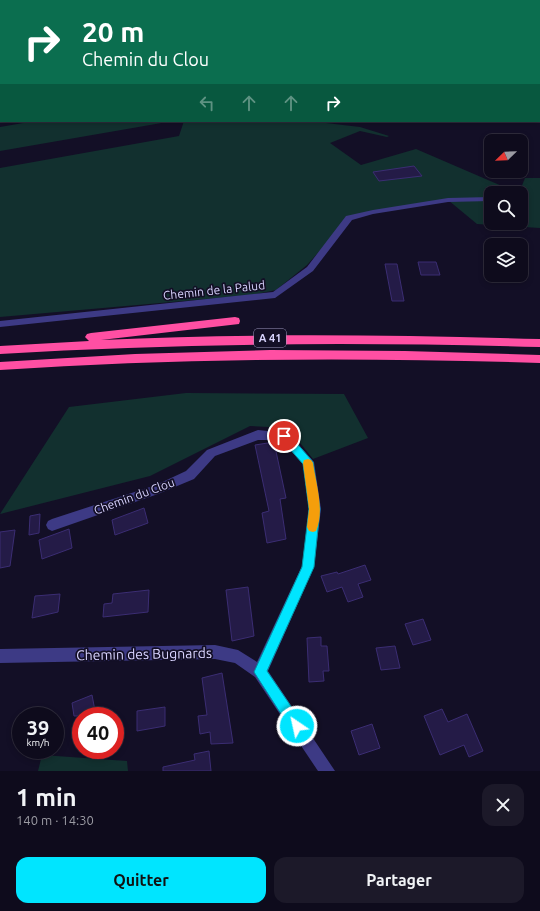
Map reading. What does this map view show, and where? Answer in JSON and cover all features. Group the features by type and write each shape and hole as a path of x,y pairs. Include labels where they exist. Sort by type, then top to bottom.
{"highway":[{"path":"0,349 235,321"},
{"name":"A 41","path":"0,349 105,343 248,338 444,340 540,343"},
{"name":"A 41","path":"0,366 225,354 454,356 540,359"},
{"path":"454,356 540,367"}],"street":[{"name":"Chemin de la Palud","path":"0,324 276,295 310,269 349,218 373,212 448,200 484,199"},
{"name":"Chemin du Clou","path":"52,525 158,489 190,475 210,453 258,435 284,436 308,462 314,509 308,567 260,672"},
{"name":"Chemin des Bugnards","path":"0,656 215,652 238,658 260,672 327,771"}],"green space":[{"path":"29,122 167,122 0,151 0,127"},
{"path":"184,122 318,122 360,127 389,136 387,137 360,131 330,143 361,165 416,149 502,186 484,186 484,224 477,224 448,200 349,218 307,265 276,290 252,295 0,317 0,168 179,136"},
{"path":"525,178 540,178 540,228 528,227 528,186 522,186"},
{"path":"186,393 344,394 368,438 313,459 288,428 250,426 150,476 0,514 69,407"},
{"path":"64,757 72,757 72,759 127,761 128,771 38,771 41,759 64,759"}],"building":[{"path":"414,166 422,176 379,181 373,172"},
{"path":"418,262 436,262 440,275 421,275"},
{"path":"385,264 397,264 404,301 392,301"},
{"path":"274,442 286,498 280,499 286,539 267,543 262,513 269,511 255,445"},
{"path":"144,508 148,523 115,535 112,520"},
{"path":"40,514 39,533 29,535 30,516"},
{"path":"69,529 72,548 42,559 39,540"},
{"path":"15,530 10,566 0,568 0,532"},
{"path":"365,565 371,580 358,584 363,597 348,602 342,587 327,592 321,576 337,572 338,574"},
{"path":"248,587 254,636 232,641 226,590"},
{"path":"149,590 148,612 103,617 104,604 112,603 113,594"},
{"path":"60,594 58,612 32,618 35,596"},
{"path":"423,619 431,640 413,645 405,624"},
{"path":"321,637 321,646 327,646 329,671 323,671 324,681 309,682 307,638"},
{"path":"395,646 400,668 381,670 376,648"},
{"path":"222,673 233,743 211,744 210,732 200,734 198,716 207,715 202,678"},
{"path":"92,695 94,707 73,707 72,703"},
{"path":"165,707 165,726 137,731 137,711"},
{"path":"442,709 448,722 467,714 483,751 469,757 464,745 440,755 424,716"},
{"path":"372,724 380,748 359,755 351,731"},
{"path":"209,751 211,771 163,771 163,767 195,760 194,754"}],"slow traffic":[{"path":"308,463 314,509 313,527"}],"route":[{"path":"284,436 308,462 314,509 308,567 260,672 297,726"}]}
